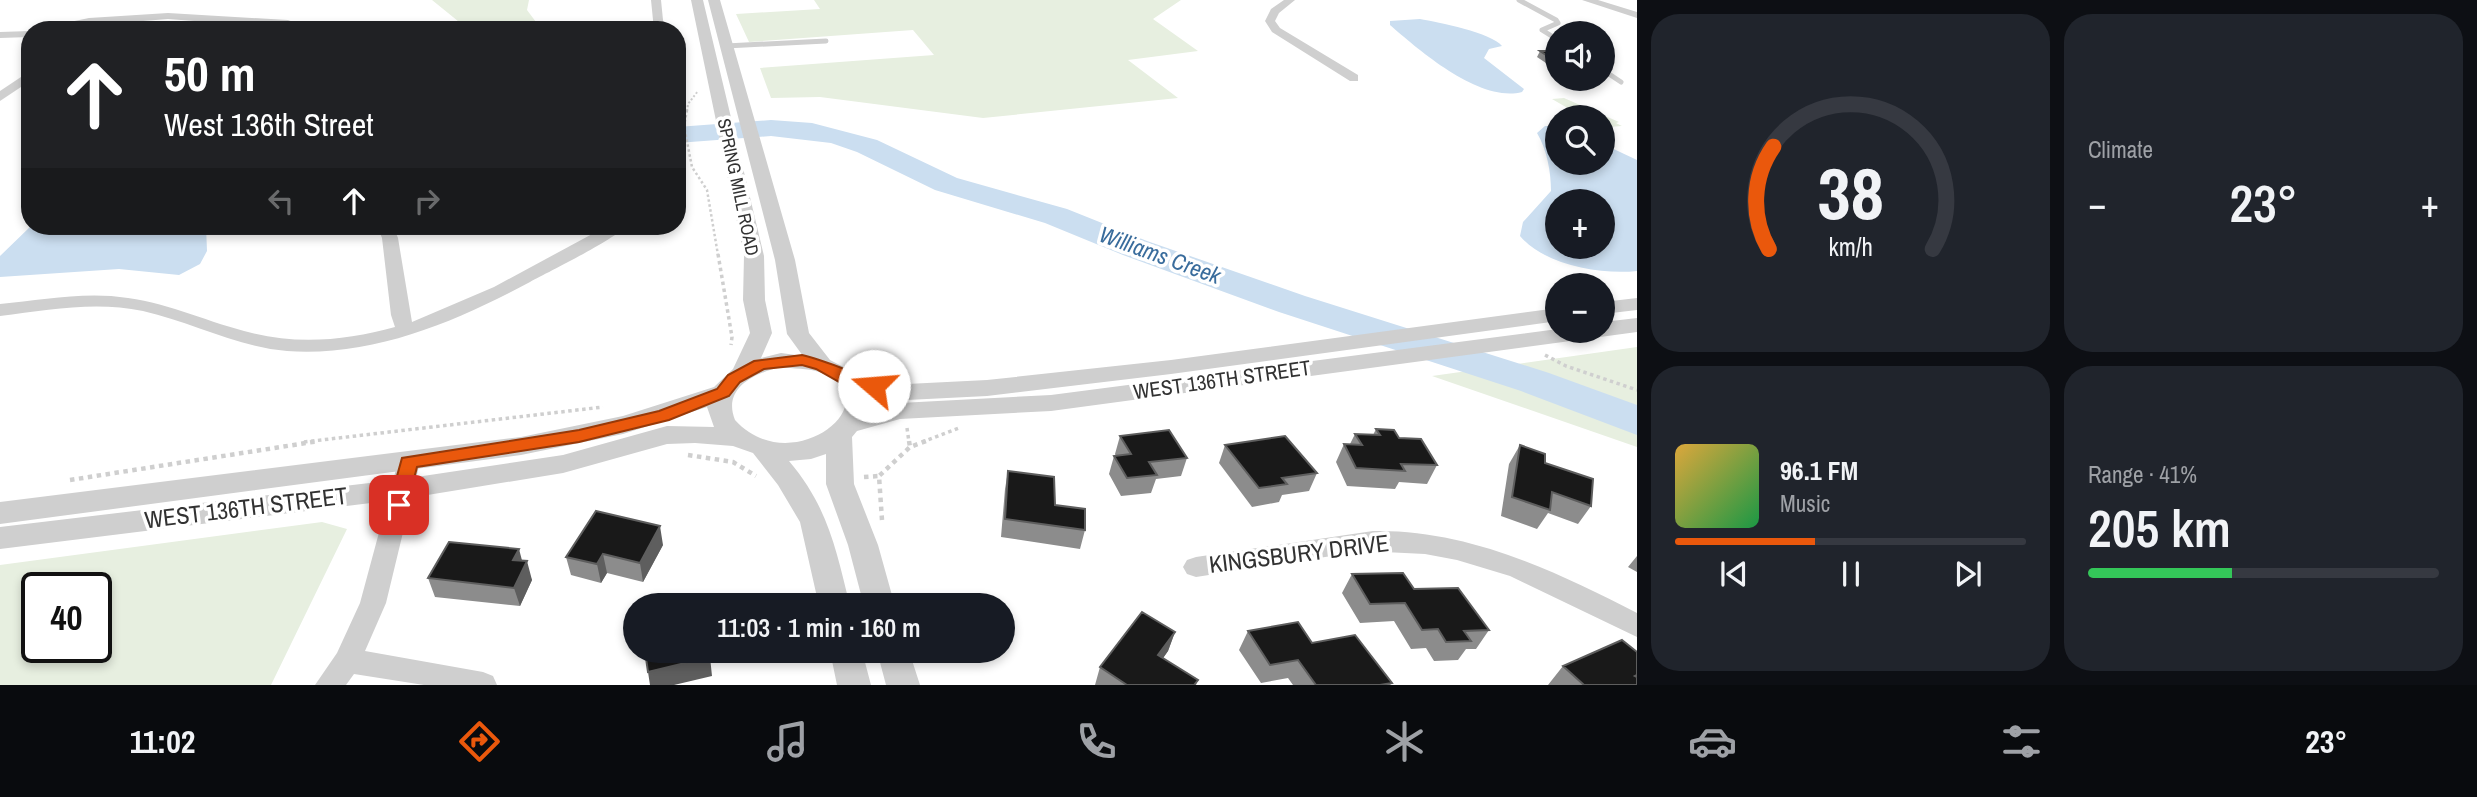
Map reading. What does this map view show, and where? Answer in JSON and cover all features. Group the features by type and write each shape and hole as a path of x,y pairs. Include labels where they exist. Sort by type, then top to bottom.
{"street":[{"path":"656,0 658,21"},
{"name":"SPRING MILL ROAD","path":"697,0 753,247 754,300 761,332 743,372"},
{"name":"SPRING MILL ROAD","path":"714,0 785,260 798,334 821,365"},
{"path":"1290,0 1271,16 1270,21 1276,30 1354,78"},
{"path":"1587,0 1637,15"},
{"path":"93,21 180,14 248,21"},
{"path":"0,97 21,82"},
{"path":"389,235 400,315 405,330"},
{"path":"0,310 99,301 125,302 219,331 289,345 363,339 405,330 453,314 601,235"},
{"path":"1615,307 1637,304"},
{"name":"WEST 136TH STREET","path":"847,379 896,391 952,391 1171,367 1545,316"},
{"path":"1615,328 1637,325"},
{"name":"WEST 136TH STREET","path":"846,430 901,411 1051,403 1545,337"},
{"path":"751,444 784,452 804,450 846,430 859,412 855,389 847,379 821,365 802,360 781,360 760,364 743,372 723,393 719,404 721,417 727,428 751,444 795,487 812,518 832,593"},
{"name":"WEST 136TH STREET","path":"0,538 406,475 663,416 723,393"},
{"path":"846,430 840,484 863,545 876,593"},
{"name":"WEST 136TH STREET","path":"0,513 406,475 563,464 667,435 695,434 751,444"},
{"path":"329,685 347,661 373,603 406,475"},
{"name":"KINGSBURY DRIVE","path":"1196,568 1355,543 1390,540 1427,544 1479,555 1531,572 1637,626"},
{"path":"347,661 393,666 483,685"},
{"path":"849,663 854,685"},
{"path":"896,663 902,685"}],"lane":[{"path":"1519,0 1557,21"},
{"path":"726,46 826,41"},
{"path":"1615,78 1620,82"}],"path":[{"path":"686,115 688,104 699,88"},
{"path":"686,135 692,167 707,190 732,337 730,350"},
{"path":"1537,349 1566,366 1637,390"},
{"path":"62,482 274,446 607,407"},
{"path":"879,476 910,447 904,420"},
{"path":"681,455 733,462 762,481"}],"green space":[{"path":"432,0 529,0 527,10 535,21 458,21"},
{"path":"814,0 1181,0 1153,19 1198,51 1128,60 1178,98 983,118 820,97 771,98 760,68 934,55 913,30 749,42 736,14 820,9"},
{"path":"1564,98 1580,105 1562,105 1552,99"},
{"path":"1637,347 1637,447 1432,376"},
{"path":"322,522 347,529 271,685 0,685 0,565"}],"water":[{"path":"1420,19 1464,29 1496,41 1502,46 1489,49 1484,58 1524,89 1522,92 1488,90 1470,82 1434,61 1390,25 1390,21"},
{"path":"1545,126 1545,153 1537,133"},
{"path":"1615,150 1637,160 1637,271 1590,269 1554,259 1615,259 1615,189 1551,189 1550,176 1615,175"},
{"path":"1545,198 1545,255 1520,236 1523,222"},
{"path":"22,235 206,235 207,251 200,264 179,275 119,269 0,277 0,256"}],"building":[{"path":"1376,429 1394,430 1399,438 1421,439 1437,465 1401,464 1405,471 1356,468 1344,444 1362,445 1355,434 1380,435"},
{"path":"1169,430 1187,458 1149,462 1157,475 1127,478 1114,456 1131,454 1120,436"},
{"path":"1285,436 1317,473 1282,478 1287,484 1259,488 1225,445"},
{"path":"1520,445 1545,454 1545,463 1593,479 1591,506 1552,492 1550,510 1512,497"},
{"path":"1008,471 1054,477 1055,505 1085,509 1085,530 1005,519"},
{"path":"596,511 660,526 640,563 603,554 597,564 566,557"},
{"path":"449,542 519,549 513,560 527,561 514,588 428,578"},
{"path":"1403,573 1414,589 1458,588 1489,630 1464,631 1471,641 1446,642 1438,629 1422,630 1405,603 1370,604 1352,574"},
{"path":"1142,612 1175,632 1158,655 1198,680 1194,685 1127,685 1100,667"},
{"path":"1298,622 1312,643 1355,635 1392,683 1316,685 1298,660 1270,665 1248,631"},
{"path":"1622,640 1637,652 1637,685 1584,685 1563,666"},
{"path":"647,663 685,663 648,672"}],"waterway":[{"name":"Williams Creek","path":"686,134 771,128 837,136 867,146 946,184 1056,216 1135,248 1292,304 1535,382 1637,421"}],"route":[{"path":"399,505 409,462 579,436 663,416 723,393 734,378 760,364 802,360 836,371 847,379 874,386"}]}
